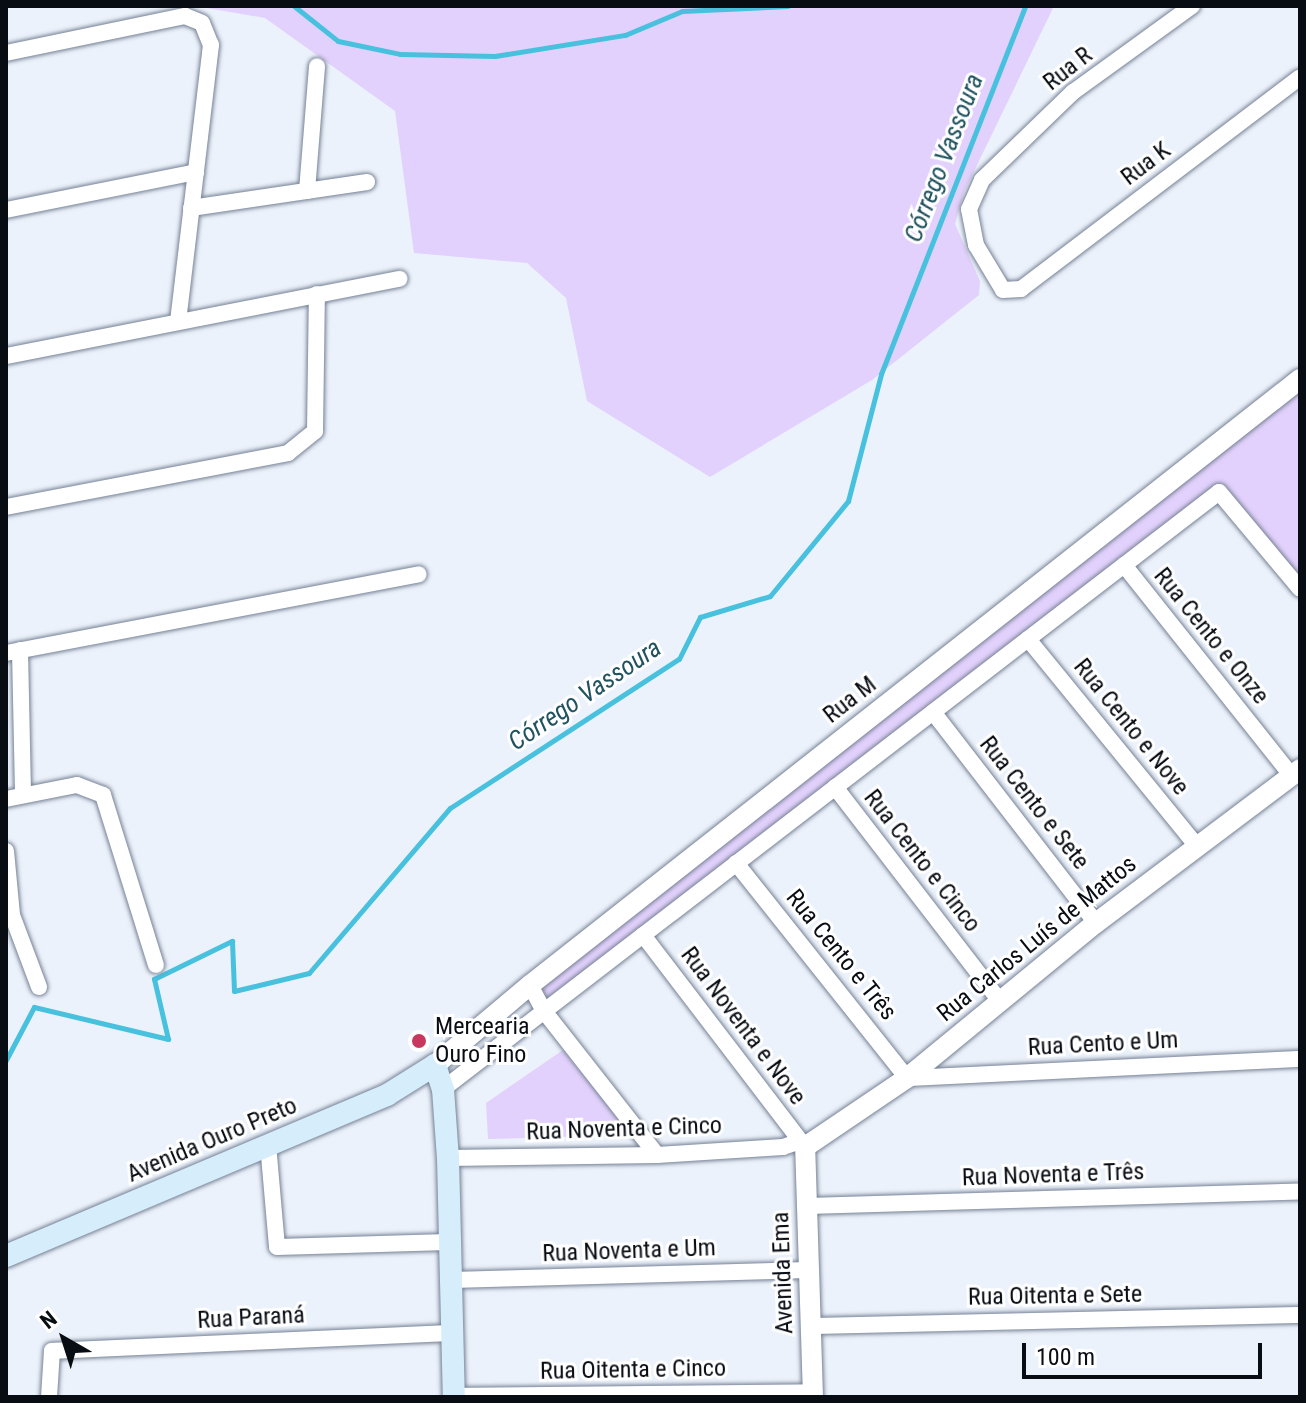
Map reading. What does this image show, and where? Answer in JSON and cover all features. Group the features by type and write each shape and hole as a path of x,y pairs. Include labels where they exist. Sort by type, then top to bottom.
{"main road":[{"path":"435,1065 443,1089 448,1158 454,1396"},
{"name":"Avenida Ouro Preto","path":"6,1256 387,1095 435,1065"}],"street":[{"name":"Rua R","path":"1021,289 1003,290 976,245 969,209 982,180 1073,92 1192,6"},
{"path":"6,53 185,16 202,23 211,45 178,321"},
{"path":"307,191 317,66"},
{"name":"Rua K","path":"1021,289 1300,77"},
{"path":"6,210 196,172"},
{"path":"191,208 367,182"},
{"path":"6,356 400,279"},
{"path":"6,507 288,453 315,431 317,294"},
{"name":"Rua M","path":"435,1065 530,985 1300,379"},
{"path":"443,1089 1219,492 1300,589"},
{"name":"Rua Cento e Onze","path":"1124,565 1296,772"},
{"path":"23,794 13,652 419,574"},
{"name":"Rua Cento e Nove","path":"1028,639 1196,845"},
{"name":"Rua Cento e Sete","path":"933,712 1096,923"},
{"name":"Rua Carlos Luís de Mattos","path":"803,1144 907,1078 1096,923 1296,772"},
{"path":"6,799 77,785 103,795 110,807 156,965"},
{"name":"Rua Cento e Cinco","path":"835,787 1000,1001"},
{"path":"6,851 9,916 39,987"},
{"name":"Rua Cento e Três","path":"736,863 907,1078"},
{"name":"Rua Noventa e Nove","path":"643,935 803,1144"},
{"path":"530,985 544,1011 657,1155"},
{"name":"Rua Cento e Um","path":"907,1078 1300,1059"},
{"path":"268,1144 277,1247 448,1242"},
{"name":"Rua Noventa e Cinco","path":"448,1158 657,1155 803,1144"},
{"name":"Avenida Ema","path":"803,1144 813,1394"},
{"name":"Rua Noventa e Três","path":"807,1206 1300,1191"},
{"name":"Rua Noventa e Um","path":"451,1280 809,1270"},
{"name":"Rua Oitenta e Sete","path":"811,1326 1300,1315"},
{"name":"Rua Paraná","path":"49,1397 52,1351 453,1333"},
{"name":"Rua Oitenta e Cinco","path":"454,1396 813,1394"}],"shaded area":[{"path":"195,6 1054,6 964,192 955,224 980,281 979,295 872,380 710,477 587,401 566,298 527,263 414,253 395,111 265,18"},
{"path":"1300,384 1300,581 1222,483 552,1003 538,986"},
{"path":"563,1050 631,1135 488,1139 486,1103"}],"waterway":[{"path":"294,6 338,41 400,54 495,56 625,35 682,11 788,6"},
{"name":"Córrego Vassoura","path":"6,1060 34,1007 168,1039 154,979 232,941 234,991 309,973 450,808 679,659 700,617 770,596 848,501 881,374 1025,6"}],"place":[{"name":"Mercearia Ouro Fino","path":"419,1041"}]}
